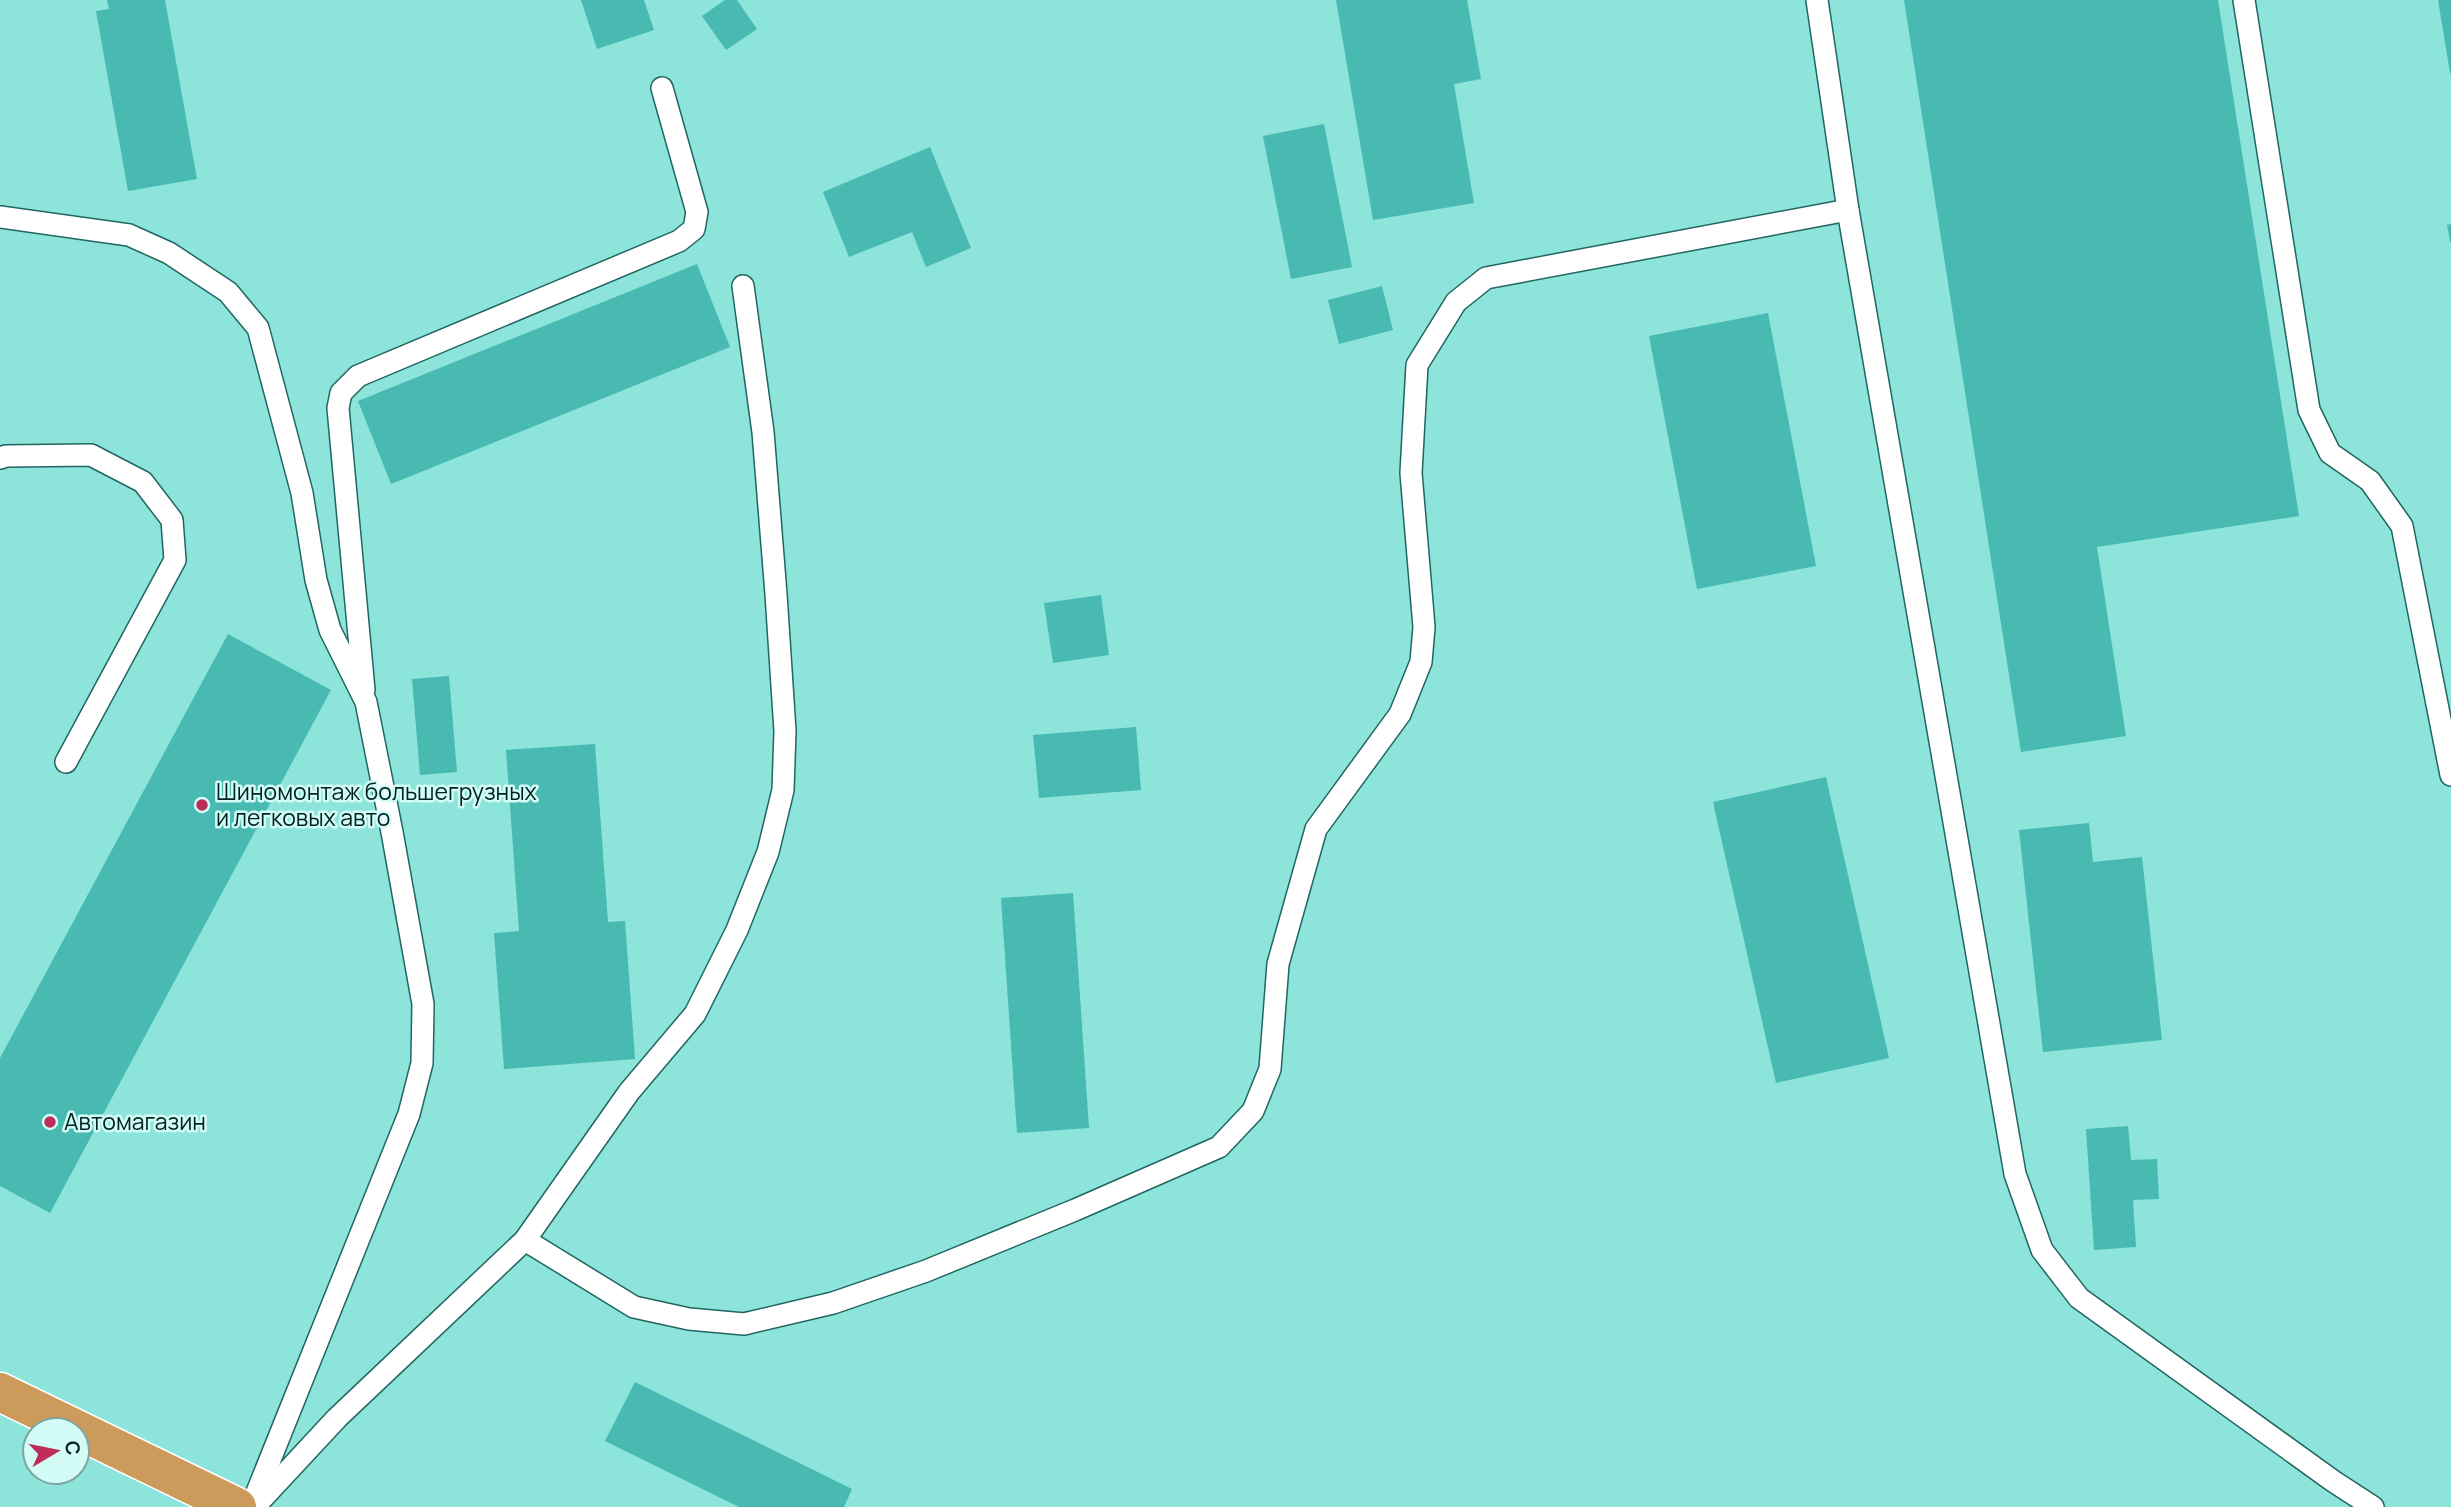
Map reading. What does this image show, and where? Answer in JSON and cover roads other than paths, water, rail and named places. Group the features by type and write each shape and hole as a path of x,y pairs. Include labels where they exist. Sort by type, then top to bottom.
{"highway":[{"path":"0,1392 237,1507"}],"lane":[{"path":"1817,0 1848,210 2015,1174 2042,1250 2079,1298 2373,1507"},
{"path":"2244,0 2309,410 2330,453 2370,481 2402,526 2451,775"},
{"path":"253,1507 409,1114 422,1063 423,1004 366,702 338,408 341,393 358,376 678,241 694,229 697,212 662,88"},
{"path":"525,1240 635,1307 689,1319 744,1324 833,1303 926,1271 1219,1147 1253,1111 1270,1069 1278,964 1315,829 1400,714 1421,662 1424,627 1411,473 1417,365 1456,302 1486,278 1848,210"},
{"path":"0,217 129,235 169,253 228,292 258,328 302,493 316,580 330,630 366,702"},
{"path":"253,1507 337,1418 525,1240 629,1092 695,1014 737,930 763,865 783,790 785,731 762,432 743,286"},
{"path":"0,458 91,455 143,482 172,520 176,559 66,762"}],"place":[{"name":"Шиномонтаж большегрузных и легковых авто","path":"202,805"},
{"name":"Автомагазин","path":"50,1122"}]}
